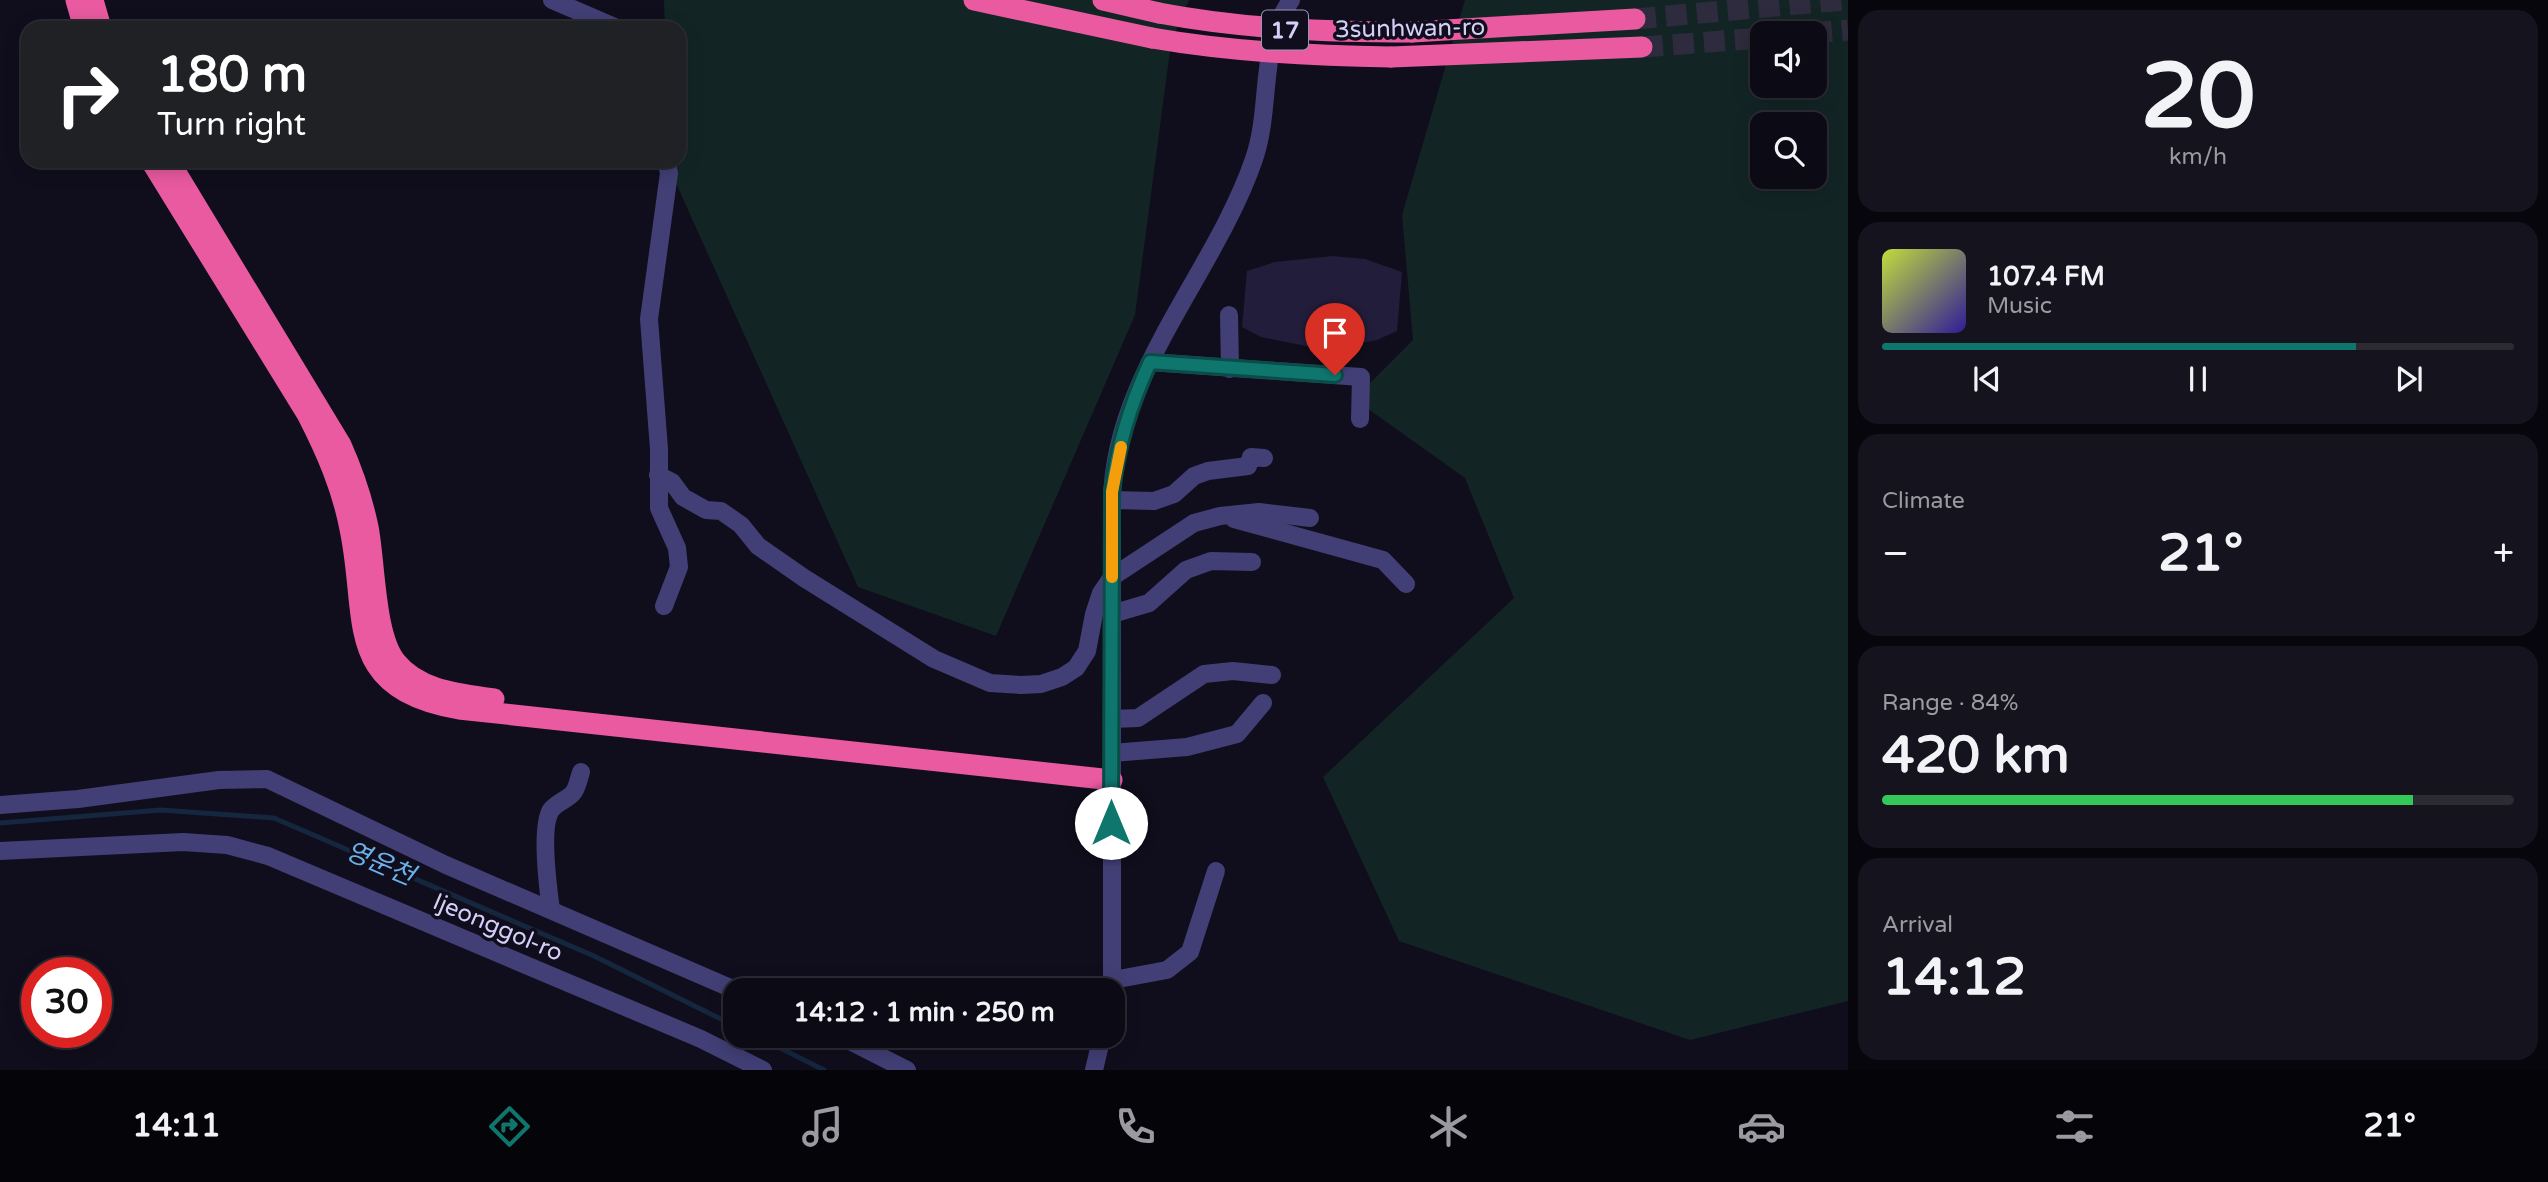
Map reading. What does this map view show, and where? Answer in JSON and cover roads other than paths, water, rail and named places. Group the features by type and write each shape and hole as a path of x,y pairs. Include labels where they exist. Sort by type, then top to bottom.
{"highway":[{"path":"76,0 82,21"},
{"path":"93,0 99,21"},
{"name":"3sunhwan-ro","path":"974,0 1152,38 1278,55 1391,57 1642,47"},
{"name":"3sunhwan-ro","path":"1103,0 1203,21 1275,29 1412,32 1635,19"},
{"path":"155,168 307,414 327,454 341,489 350,529 364,637 377,667 393,685 413,698 459,709 1112,768"},
{"path":"173,168 341,445 357,482 369,529 386,641 396,662 414,678 448,693 522,703 1112,768"}],"street":[{"path":"552,0 601,21"},
{"path":"1112,978 1114,472 1127,422 1150,362 1212,252 1253,162 1265,117 1270,50 1279,20 1291,0"},
{"path":"664,606 679,567 677,548 659,508 659,449 649,319 668,168"},
{"path":"1229,314 1230,369"},
{"path":"1150,362 1361,377 1360,419"},
{"path":"1112,500 1154,500 1174,494 1201,474 1248,466 1251,457 1264,458"},
{"path":"658,475 672,482 682,497 706,510 721,511 741,525 758,545 804,578 934,659 990,683 1041,684 1062,677 1076,668 1087,651 1101,593 1112,577 1194,523 1220,516 1259,512 1310,518"},
{"path":"1220,516 1383,560 1406,584"},
{"path":"1112,614 1149,603 1186,570 1210,561 1252,562"},
{"path":"1112,719 1138,718 1204,674 1233,671 1272,675"},
{"path":"1112,768 1237,734 1263,703"},
{"path":"551,910 546,827 549,813 555,805 574,792 581,772"},
{"path":"0,805 78,799 219,780 267,779 446,865 723,984"},
{"name":"Ijeonggol-ro","path":"0,851 183,842 227,845 268,856 643,1014 757,1068"},
{"path":"1125,981 1167,970 1189,952 1216,871"},
{"path":"864,1048 907,1070"},
{"path":"1094,1070 1099,1048"}],"waterway":[{"name":"영운천","path":"0,823 161,810 274,818 594,956 723,1020"},
{"name":"영운천","path":"780,1048 824,1070"}],"tunnel":[{"path":"1635,19 1843,0"},
{"path":"1827,32 1848,30"},
{"path":"1642,47 1750,39"}]}
